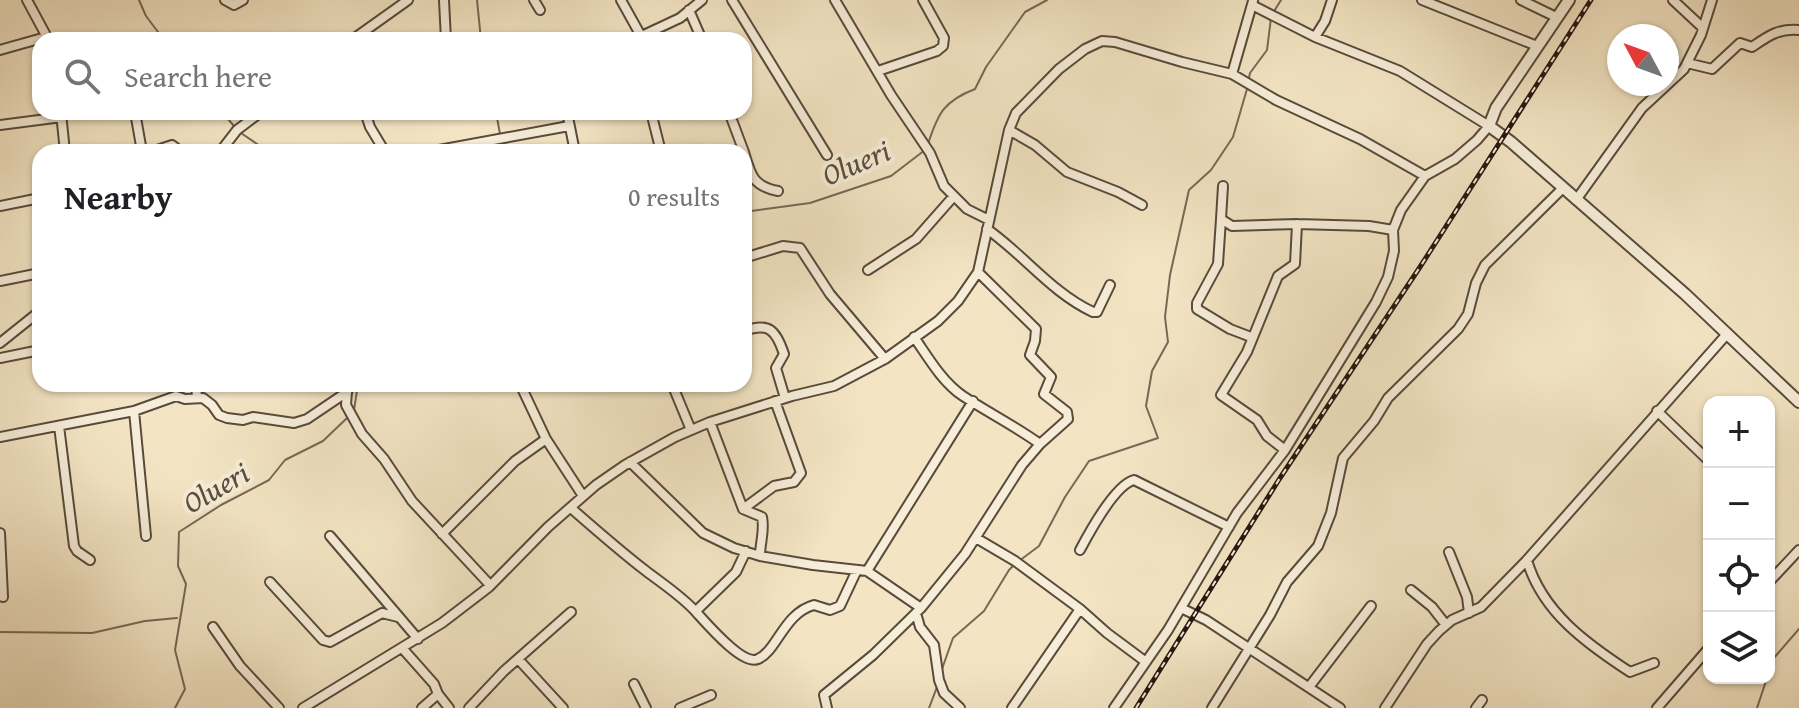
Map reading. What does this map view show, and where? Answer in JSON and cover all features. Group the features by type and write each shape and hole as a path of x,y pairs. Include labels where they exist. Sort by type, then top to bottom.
{"street":[{"path":"27,0 44,32"},
{"path":"225,0 234,5 243,0"},
{"path":"361,32 408,0"},
{"path":"444,0 446,32"},
{"path":"534,0 540,10"},
{"path":"621,0 634,32"},
{"path":"650,32 670,23 702,0"},
{"path":"732,0 752,32"},
{"path":"835,0 930,153 938,177 953,197 988,225 1042,277 1093,312 1102,306 1110,285"},
{"path":"878,71 937,51 943,46 944,38 923,0"},
{"path":"1315,37 1325,21 1332,0"},
{"path":"1422,0 1537,46"},
{"path":"1521,0 1556,17"},
{"path":"1114,708 1181,608 1237,513 1285,450 1376,302 1388,277 1394,251 1393,230 1401,210 1425,176 1455,159 1489,126 1496,108 1569,0"},
{"path":"1673,0 1703,28"},
{"path":"1576,200 1642,108 1687,63 1712,0"},
{"path":"1232,74 1252,2 1315,37 1400,71 1489,126 1685,294 1799,402"},
{"path":"689,10 699,32"},
{"path":"366,28 368,32"},
{"path":"1687,63 1712,69 1740,43 1752,47 1780,30 1799,30"},
{"path":"752,33 827,155"},
{"path":"303,708 442,623 490,585 583,496 630,462 710,422 834,386 885,359 948,311 978,272 1009,130 1016,113 1059,69 1085,49 1102,41 1134,46 1232,74 1425,176"},
{"path":"0,50 32,42"},
{"path":"0,125 32,119"},
{"path":"62,120 64,144"},
{"path":"136,120 141,144"},
{"path":"226,144 250,120"},
{"path":"368,120 380,144"},
{"path":"568,120 573,144"},
{"path":"653,120 658,144"},
{"path":"732,120 741,144"},
{"path":"476,144 569,126"},
{"path":"1009,130 1044,152 1067,172 1142,205"},
{"path":"752,173 762,188 778,191"},
{"path":"1223,186 1218,264 1197,303 1197,309 1230,329 1251,337"},
{"path":"1212,708 1293,573 1318,546 1331,513 1343,458 1374,421 1388,398 1458,329 1468,314 1476,283 1485,265 1563,188"},
{"path":"868,270 916,239 953,197"},
{"path":"0,206 32,200"},
{"path":"1221,219 1232,226 1297,224 1369,226 1393,230"},
{"path":"1285,450 1267,436 1257,420 1221,395 1247,352 1278,276 1297,260 1297,224"},
{"path":"752,256 783,246 800,248 830,294 885,359"},
{"path":"827,708 824,700 828,690 873,655 918,611 976,538 1022,465 1040,444 1065,423 1068,416 1044,394 1051,377 1030,355 1036,329 978,272"},
{"path":"0,281 32,275"},
{"path":"0,343 32,317"},
{"path":"752,328 767,327 780,340 784,354 776,368 785,398"},
{"path":"1385,708 1427,644 1460,615 1481,607 1527,560 1727,334"},
{"path":"914,337 942,376 962,395 1012,423 1040,444"},
{"path":"0,358 32,352"},
{"path":"176,392 176,396"},
{"path":"197,392 197,398"},
{"path":"0,437 134,411 176,396 205,400 219,415 227,418 243,420 253,417 294,423 307,419 344,392"},
{"path":"348,392 346,405 362,434 384,459 412,501 490,585"},
{"path":"524,392 546,439 583,496"},
{"path":"675,392 691,430"},
{"path":"743,509 774,486 794,482 801,473 775,401"},
{"path":"867,571 973,401"},
{"path":"134,411 146,536"},
{"path":"1657,411 1703,455"},
{"path":"710,422 743,509 762,517 765,530 760,542 760,556"},
{"path":"59,426 74,546 90,560"},
{"path":"442,534 515,461 546,439"},
{"path":"630,462 703,533 734,548 760,556 867,571 918,611 920,627 934,645 944,693 960,708"},
{"path":"1080,550 1115,496 1134,480 1229,527"},
{"path":"571,508 696,611 710,630 740,655 757,660 799,612 814,605 830,610 840,606 857,570"},
{"path":"0,533 3,597"},
{"path":"330,536 418,639"},
{"path":"976,538 1019,563 1146,662"},
{"path":"1775,576 1799,550"},
{"path":"696,611 736,572 746,551"},
{"path":"1449,552 1467,597 1469,613"},
{"path":"1527,560 1537,585 1578,636 1630,672 1654,663"},
{"path":"270,582 323,640 330,642 382,613 398,617"},
{"path":"1411,590 1432,607 1446,625"},
{"path":"1309,687 1371,606"},
{"path":"1181,608 1340,708"},
{"path":"1012,708 1080,609"},
{"path":"469,708 571,612"},
{"path":"213,627 240,666 279,708"},
{"path":"403,649 434,684 449,708"},
{"path":"1657,708 1703,655"},
{"path":"519,660 563,708"},
{"path":"634,684 646,708"},
{"path":"422,708 438,694"},
{"path":"680,708 711,695"}],"waterway":[{"path":"139,0 158,32"},
{"path":"477,0 480,32"},
{"name":"Olueri","path":"928,144 944,109 956,98 975,89 986,67 1025,12 1047,0"},
{"path":"1273,13 1281,0"},
{"path":"1249,78 1267,50 1271,18"},
{"path":"1019,561 1039,546 1065,497 1089,461 1158,438 1146,406 1152,371 1168,342 1165,317 1170,275 1189,190 1211,170 1233,137 1247,89"},
{"path":"229,120 234,126"},
{"path":"497,120 500,134"},
{"path":"238,131 257,144"},
{"name":"Olueri","path":"752,211 810,203 891,176 925,150"},
{"name":"Olueri","path":"354,410 357,392"},
{"name":"Olueri","path":"175,708 185,689 175,650 186,584 178,566 179,532 269,480 285,460 323,441 347,418"},
{"path":"942,669 953,638 984,611 1014,565"},
{"path":"0,632 92,633 145,621 177,618"},
{"path":"1775,657 1799,629"},
{"path":"1757,708 1765,684"},
{"path":"929,708 937,687"}],"railway":[{"path":"1136,708 1280,478 1591,0"}]}
